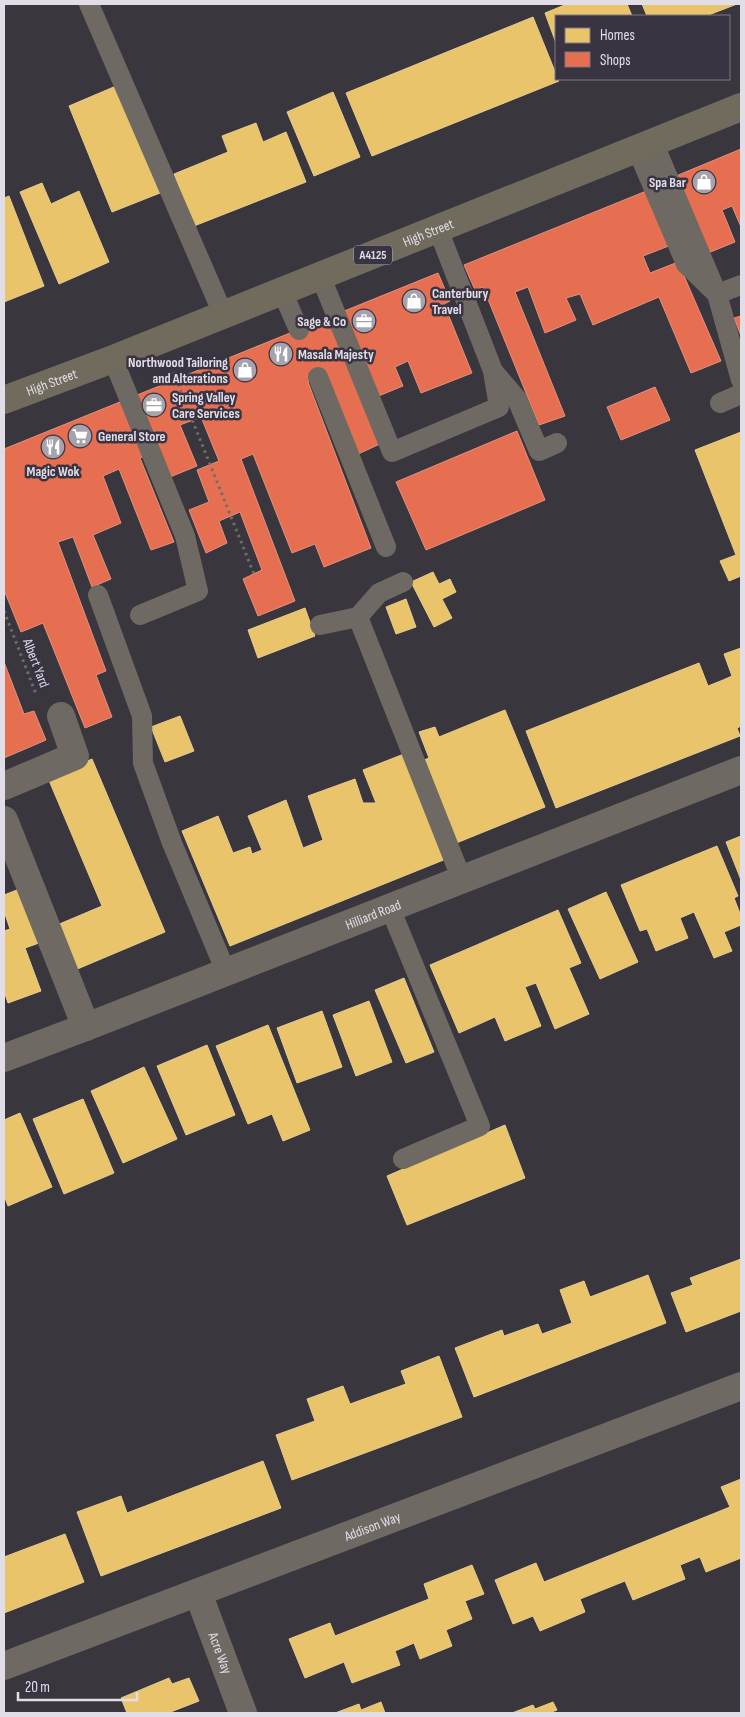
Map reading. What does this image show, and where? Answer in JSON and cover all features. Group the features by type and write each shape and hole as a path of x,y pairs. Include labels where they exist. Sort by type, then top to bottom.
{"main road":[{"name":"High Street","path":"4,400 113,359 741,107"}],"street":[{"path":"4,786 75,756 61,716"},
{"name":"Hilliard Road","path":"4,1058 741,770"},
{"path":"4,820 86,1027"},
{"name":"Addison Way","path":"4,1666 741,1386"},
{"name":"Acre Way","path":"198,1593 243,1713"}],"lane":[{"path":"89,4 223,314"},
{"path":"645,145 686,264 717,294 741,380"},
{"path":"320,276 392,452 499,407 494,370 438,229"},
{"path":"717,294 741,285"},
{"path":"282,291 298,330"},
{"path":"113,359 185,536 198,591 140,615"},
{"path":"494,370 517,399 539,451 557,443"},
{"path":"318,377 386,547"},
{"path":"720,403 741,394"},
{"path":"320,625 358,617 379,593 403,582"},
{"path":"98,595 142,716 144,763 172,843 226,972"},
{"path":"358,617 462,880"},
{"path":"390,908 480,1126 403,1160"}],"path":[{"path":"160,339 254,574"},
{"name":"Albert Yard","path":"4,610 39,700"}],"building: Homes":[{"path":"567,4 627,4 632,15 555,15 555,40 545,13"},
{"path":"642,4 737,4 709,15 647,15"},
{"path":"533,17 555,72 555,80 559,81 372,156 346,93"},
{"path":"116,86 160,193 112,212 69,106"},
{"path":"333,92 360,157 314,176 287,112"},
{"path":"256,123 263,142 286,132 306,182 194,226 174,174 228,152 222,136"},
{"path":"42,183 51,204 79,191 109,262 59,284 20,192"},
{"path":"9,196 44,286 4,302 4,198"},
{"path":"741,432 741,576 729,581 720,561 736,555 695,450"},
{"path":"433,572 439,584 450,579 456,592 442,599 452,618 434,627 411,582"},
{"path":"406,599 416,627 396,634 386,607"},
{"path":"305,608 315,636 258,658 248,630"},
{"path":"741,648 741,726 737,728 740,736 556,808 526,731 699,663 708,686 732,676 724,654"},
{"path":"505,710 545,807 449,846 419,762 429,758 419,732 435,727 439,737"},
{"path":"180,716 194,751 165,762 151,727"},
{"path":"404,754 446,859 230,946 182,831 218,816 233,853 250,847 252,854 262,850 248,816 286,800 303,848 323,840 308,796 355,779 363,803 376,803 363,770"},
{"path":"92,759 165,932 75,970 57,925 102,906 48,778"},
{"path":"741,836 741,880 726,842"},
{"path":"717,846 738,896 734,898 741,916 741,925 724,932 732,951 714,958 694,912 680,918 688,938 656,951 647,929 640,931 621,885"},
{"path":"22,888 42,942 25,948 41,991 8,1003 4,991 4,931 10,929 4,911 4,895"},
{"path":"606,892 638,962 600,979 568,909"},
{"path":"558,910 581,963 569,968 589,1014 555,1029 536,983 525,987 541,1026 505,1041 495,1017 459,1033 430,965"},
{"path":"404,978 434,1052 406,1063 375,990"},
{"path":"369,1001 392,1062 356,1076 333,1015"},
{"path":"322,1011 342,1067 297,1083 277,1028"},
{"path":"268,1025 310,1130 283,1141 272,1114 248,1124 216,1046"},
{"path":"207,1045 235,1115 186,1135 157,1066"},
{"path":"144,1067 177,1139 123,1163 91,1091"},
{"path":"83,1099 114,1173 64,1194 33,1119"},
{"path":"20,1113 52,1187 8,1206 4,1195 4,1120"},
{"path":"505,1125 525,1178 407,1225 387,1176"},
{"path":"741,1259 741,1311 686,1332 671,1293 693,1285 690,1278"},
{"path":"648,1275 666,1323 474,1397 455,1348 502,1330 504,1336 538,1324 542,1334 572,1323 560,1290 584,1281 590,1297"},
{"path":"439,1356 462,1417 292,1480 276,1435 315,1421 307,1399 343,1386 350,1404 406,1384 401,1371"},
{"path":"263,1461 281,1508 101,1576 77,1512 121,1496 127,1513"},
{"path":"741,1479 741,1558 706,1572 700,1557 680,1565 685,1579 633,1600 625,1581 580,1599 585,1612 540,1631 533,1616 513,1624 495,1580 536,1563 544,1582 730,1507 721,1487"},
{"path":"65,1534 84,1582 4,1613 4,1557"},
{"path":"472,1565 484,1594 465,1601 472,1619 446,1630 452,1646 420,1659 414,1643 395,1651 400,1665 352,1683 344,1662 305,1678 289,1639 330,1623 335,1636 429,1599 424,1584"},
{"path":"169,1678 172,1684 189,1678 199,1701 168,1713 127,1713 121,1698"},
{"path":"381,1702 385,1713 335,1713 359,1704 361,1710"},
{"path":"553,1702 557,1710 549,1713 512,1713 533,1705 535,1709"}],"building: Shops":[{"path":"741,149 741,227 732,206 722,210 735,242 708,253 676,176"},
{"path":"661,185 684,240 643,256 650,273 678,262 721,361 691,373 659,297 593,325 580,294 566,298 576,320 545,333 528,287 515,292 565,416 539,425 483,287 475,290 464,265"},
{"path":"438,273 450,301 444,304 472,373 421,393 408,361 395,367 403,386 376,397 382,443 356,455 325,374 308,382 371,548 324,567 315,544 292,553 253,454 241,459 295,601 258,616 243,579 262,570 240,512 219,521 227,543 206,553 189,510 209,502 197,470 219,461 201,417 180,425 197,466 170,477 159,451 140,458 174,542 151,550 119,469 103,476 121,523 93,535 111,579 92,587 73,537 58,542 106,671 96,675 112,717 85,728 43,623 21,632 4,590 4,449"},
{"path":"741,316 741,336 734,318"},
{"path":"655,387 670,420 621,440 607,407"},
{"path":"517,431 545,500 426,550 396,482"},
{"path":"4,662 24,714 34,711 46,740 4,758"}],"place":[{"name":"Spa Bar","path":"704,182"},
{"name":"Canterbury Travel","path":"414,301"},
{"name":"Sage & Co","path":"364,321"},
{"name":"Masala Majesty","path":"281,354"},
{"name":"Northwood Tailoring and Alterations","path":"245,370"},
{"name":"Spring Valley Care Services","path":"154,405"},
{"name":"General Store","path":"80,436"},
{"name":"Magic Wok","path":"53,447"}]}
